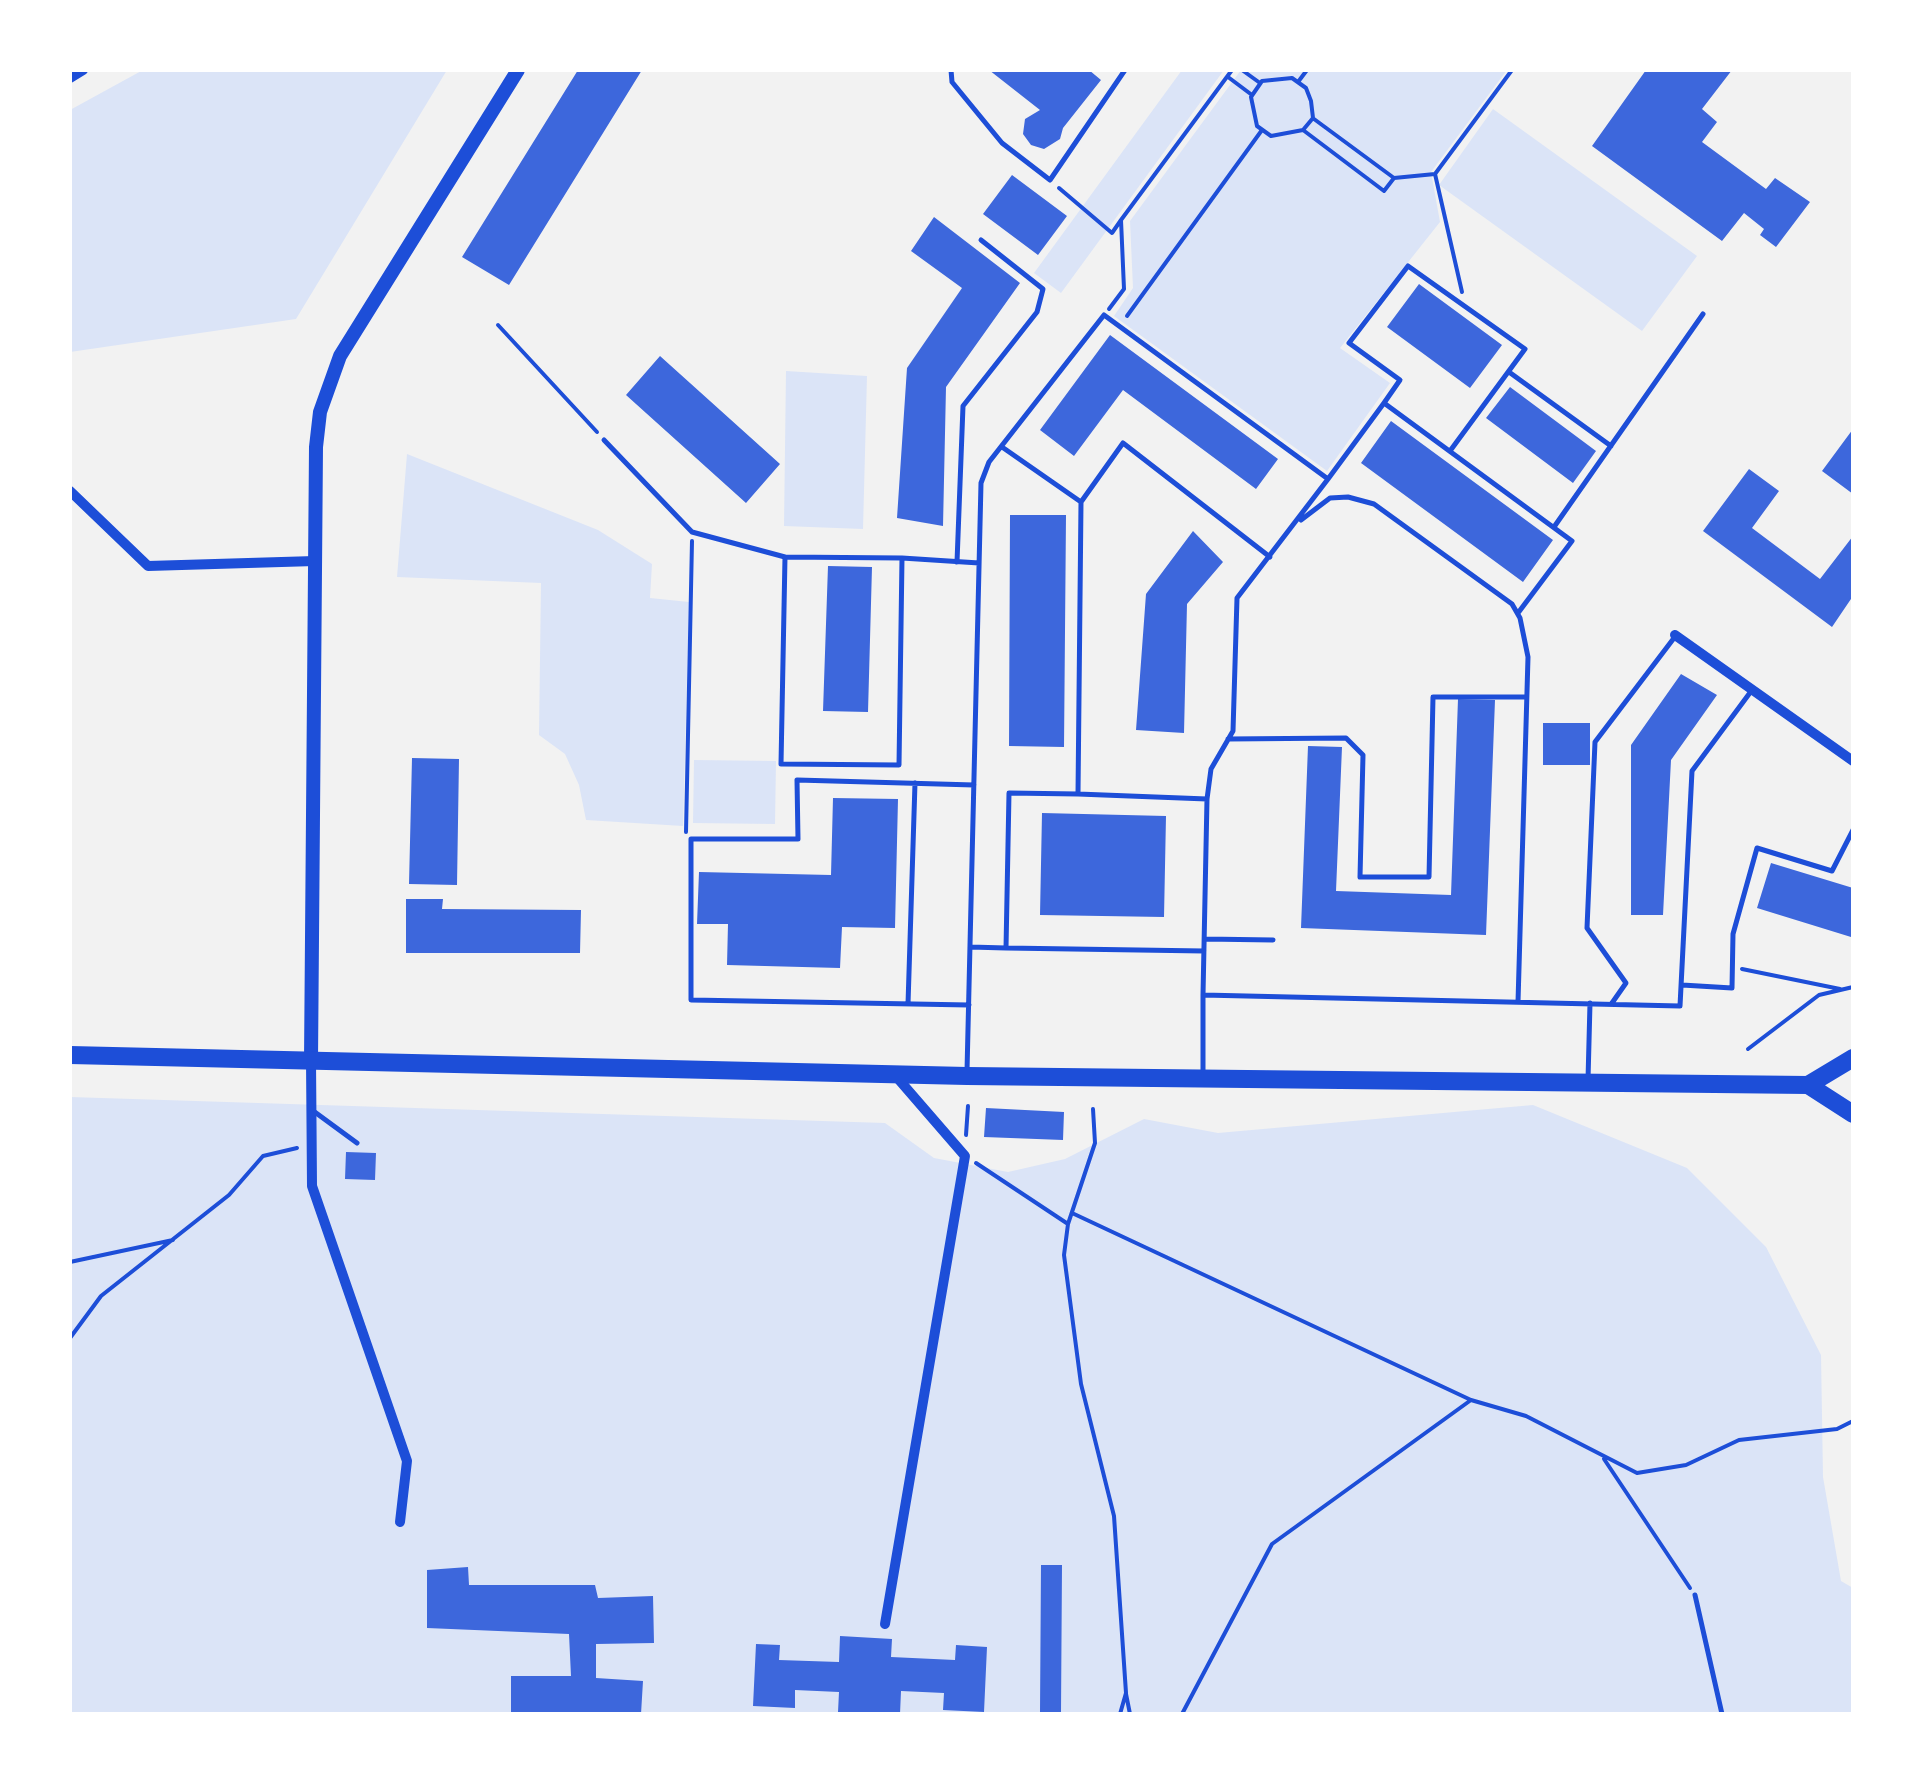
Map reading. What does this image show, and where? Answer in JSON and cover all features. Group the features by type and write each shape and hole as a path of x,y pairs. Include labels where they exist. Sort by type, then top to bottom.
{"main road":[{"path":"70,1055 967,1076 1808,1085 1853,1058"},
{"path":"1808,1085 1853,1114"}],"street":[{"path":"70,78 84,70"},
{"path":"400,1522 407,1461 312,1186 316,446 327,384 340,356 518,70"},
{"path":"70,491 148,566 315,561"},
{"path":"1676,635 1853,761"},
{"path":"885,1624 965,1156 894,1074"}],"lane":[{"path":"951,70 952,82 1002,142 1050,180 1125,70"},
{"path":"957,562 963,406 1038,312 1043,289 981,240"},
{"path":"1203,1079 1207,799 1211,769 1233,731 1238,598 1400,380 1348,343 1408,266 1524,350 1450,451"},
{"path":"1554,527 1703,314"},
{"path":"967,1076 981,483 989,462 1104,315 1328,479"},
{"path":"1510,372 1611,446"},
{"path":"1384,404 1572,541 1518,614"},
{"path":"604,440 692,532 785,557 980,563"},
{"path":"1078,794 1081,502 1123,443 1270,556"},
{"path":"1002,448 1081,502"},
{"path":"1296,524 1330,498 1348,497 1374,504 1512,604 1518,614 1528,657 1518,1002"},
{"path":"785,557 781,764 899,764 902,558"},
{"path":"1611,1004 1626,983 1586,928 1595,742 1676,635"},
{"path":"1203,995 1680,1006 1692,771 1752,690"},
{"path":"1228,740 1346,738 1363,754 1360,876 1429,878 1434,697 1526,697"},
{"path":"968,1005 691,1000 691,839 798,839 797,780 974,785"},
{"path":"908,1004 915,783"},
{"path":"1006,948 1009,793 1207,799"},
{"path":"1681,985 1732,988 1732,934 1757,848 1832,871 1853,830"},
{"path":"1205,939 1273,940"},
{"path":"970,947 1204,952"},
{"path":"1588,1083 1590,1004"},
{"path":"312,1110 357,1144"},
{"path":"1695,1595 1722,1714"}],"path":[{"path":"1050,180 1112,233 1232,70"},
{"path":"1242,70 1260,83"},
{"path":"1298,82 1306,70"},
{"path":"1312,118 1394,178 1435,174 1512,70"},
{"path":"1227,76 1252,95"},
{"path":"1278,77 1298,82 1311,100 1312,118 1303,130 1286,136 1262,130 1252,114 1252,95 1260,83 1278,77"},
{"path":"1120,327 1262,130"},
{"path":"1303,130 1384,191 1394,178"},
{"path":"1320,142 1330,130"},
{"path":"1338,156 1347,143"},
{"path":"1358,172 1368,158"},
{"path":"1435,174 1466,307"},
{"path":"1104,315 1124,289 1122,220"},
{"path":"498,325 604,440"},
{"path":"686,850 692,532"},
{"path":"1732,966 1843,989"},
{"path":"1748,1049 1819,995 1853,987"},
{"path":"968,1106 965,1156 1068,1224"},
{"path":"1093,1109 1095,1143 1068,1224 1064,1255 1082,1384 1114,1516 1130,1714"},
{"path":"70,1338 101,1296 229,1195 262,1156 311,1145"},
{"path":"1072,1213 1471,1400 1526,1416 1604,1459 1637,1472 1686,1465 1739,1440 1837,1429 1853,1421"},
{"path":"70,1262 174,1240"},
{"path":"1182,1714 1272,1544 1471,1400"},
{"path":"1604,1459 1695,1595"},
{"path":"1120,1714 1126,1693"}],"shaded area":[{"path":"143,70 447,70 296,319 70,352 70,110"},
{"path":"1182,70 1224,70 1061,293 1034,273"},
{"path":"1241,70 1507,70 1431,172 1440,222 1340,348 1390,383 1327,471 1114,316 1133,288 1130,221"},
{"path":"1493,109 1697,256 1642,331 1439,185"},
{"path":"786,371 867,376 863,529 784,526"},
{"path":"407,454 598,530 652,564 650,598 689,602 683,826 586,820 579,785 565,754 539,735 541,583 397,577"},
{"path":"694,760 776,761 775,824 693,823"},
{"path":"70,1097 885,1123 934,1158 1008,1172 1065,1159 1144,1119 1218,1133 1533,1105 1687,1168 1766,1247 1821,1355 1823,1477 1841,1581 1853,1588 1853,1714 70,1714"}],"building":[{"path":"578,70 642,70 509,285 462,257"},
{"path":"989,70 1089,70 1101,80 1063,128 1060,139 1044,149 1031,145 1023,134 1025,119 1040,110"},
{"path":"1646,70 1732,70 1702,109 1717,122 1702,142 1766,189 1775,178 1810,202 1776,247 1760,235 1764,229 1744,213 1722,241 1592,146"},
{"path":"1012,175 1067,216 1038,255 983,214"},
{"path":"934,217 1020,283 946,387 943,526 897,518 907,368 962,288 911,251"},
{"path":"1419,284 1502,345 1470,388 1387,327"},
{"path":"1110,335 1278,459 1256,489 1123,390 1074,456 1040,430"},
{"path":"660,356 780,464 746,503 626,395"},
{"path":"1510,387 1596,451 1573,483 1486,418"},
{"path":"1391,421 1553,540 1523,582 1361,463"},
{"path":"1853,429 1853,494 1822,471"},
{"path":"1749,469 1779,491 1752,528 1820,579 1853,536 1853,596 1832,627 1703,531"},
{"path":"1010,515 1066,515 1064,747 1009,746"},
{"path":"1193,531 1223,562 1187,604 1184,733 1136,730 1146,594"},
{"path":"828,566 872,567 868,712 823,711"},
{"path":"1681,674 1717,695 1671,760 1663,915 1631,915 1631,745"},
{"path":"1458,699 1495,700 1486,935 1301,928 1308,746 1342,747 1336,891 1451,895"},
{"path":"1543,723 1590,723 1590,765 1543,765"},
{"path":"412,758 459,759 457,885 409,884"},
{"path":"833,798 898,799 895,928 842,927 840,968 727,965 728,924 697,924 699,872 831,875"},
{"path":"1042,813 1166,816 1164,917 1040,915"},
{"path":"1771,863 1853,888 1851,937 1757,908"},
{"path":"406,899 443,899 442,909 581,910 580,953 406,953"},
{"path":"986,1108 1064,1112 1063,1140 984,1137"},
{"path":"346,1152 376,1153 375,1180 345,1179"},
{"path":"1041,1565 1062,1565 1061,1712 1040,1712"},
{"path":"468,1567 469,1585 595,1585 598,1598 653,1596 654,1643 596,1644 596,1678 643,1681 641,1714 511,1714 511,1676 571,1676 569,1634 427,1628 427,1570"},
{"path":"840,1636 892,1639 891,1657 955,1660 956,1645 987,1647 984,1712 943,1710 944,1693 901,1691 900,1714 838,1712 839,1692 795,1690 795,1708 753,1706 756,1644 780,1645 779,1660 839,1662"}]}
